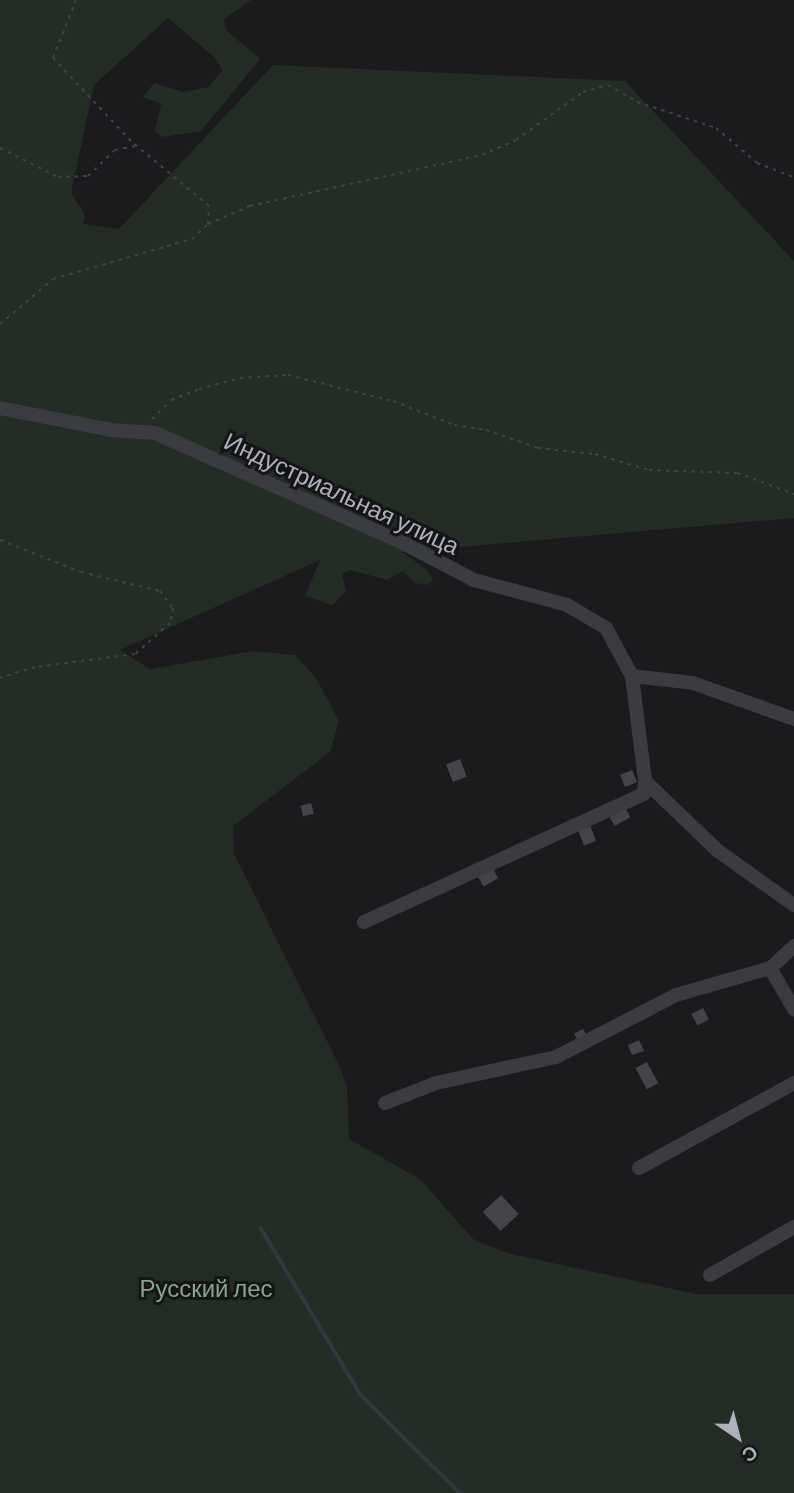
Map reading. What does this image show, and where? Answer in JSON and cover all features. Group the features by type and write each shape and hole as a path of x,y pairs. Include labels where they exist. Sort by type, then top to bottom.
{"street":[{"name":"Индустриальная улица","path":"0,408 139,432 180,444 403,543 474,580 567,605 606,628 632,676"},
{"path":"364,922 643,794 646,781 632,676 693,684 794,719"},
{"path":"646,781 718,851 794,905"},
{"path":"385,1102 436,1083 556,1057 676,995 770,968 794,946"},
{"path":"770,968 794,1009"},
{"path":"639,1168 794,1083"},
{"path":"710,1275 794,1227"}],"path":[{"path":"76,0 53,58 137,146 209,206 208,224"},
{"path":"0,324 53,279 192,239 208,224 250,206 482,155 516,140 583,92 608,85 637,102 716,128 757,163 794,177"},
{"path":"0,148 58,177 88,176 115,149 137,146"},
{"path":"139,432 171,400 199,389 240,378 288,375 393,401 454,425 486,430 538,448 603,456 649,470 737,473 794,494"},
{"path":"0,540 81,572 160,591 173,608 170,623 135,654 35,667 0,678"}],"green space":[{"name":"Русский лес","path":"0,0 251,0 224,19 227,31 260,59 201,131 162,137 155,131 161,104 143,97 154,83 183,92 208,87 223,70 215,58 168,18 94,85 71,193 85,214 83,224 119,229 273,65 625,81 794,261 794,518 403,552 428,571 433,579 428,585 415,583 403,571 387,580 350,570 342,574 346,592 332,605 305,596 320,560 120,650 150,669 254,651 295,655 316,678 339,721 330,752 233,826 234,854 337,1061 347,1086 349,1139 420,1179 473,1239 507,1253 696,1294 794,1294 794,1493 0,1493"}],"building":[{"path":"460,759 467,777 453,782 446,764"},
{"path":"632,770 637,782 625,787 620,775"},
{"path":"311,803 314,814 303,816 300,806"},
{"path":"624,806 630,817 615,826 608,815"},
{"path":"590,825 596,841 584,846 578,830"},
{"path":"492,867 498,878 483,887 477,875"},
{"path":"703,1008 709,1020 697,1025 691,1014"},
{"path":"583,1029 588,1039 579,1043 574,1034"},
{"path":"639,1040 644,1051 632,1055 628,1045"},
{"path":"647,1062 658,1083 647,1089 636,1068"},
{"path":"501,1195 519,1214 500,1231 483,1212"}],"waterway":[{"path":"261,1228 361,1395 460,1493"}]}
